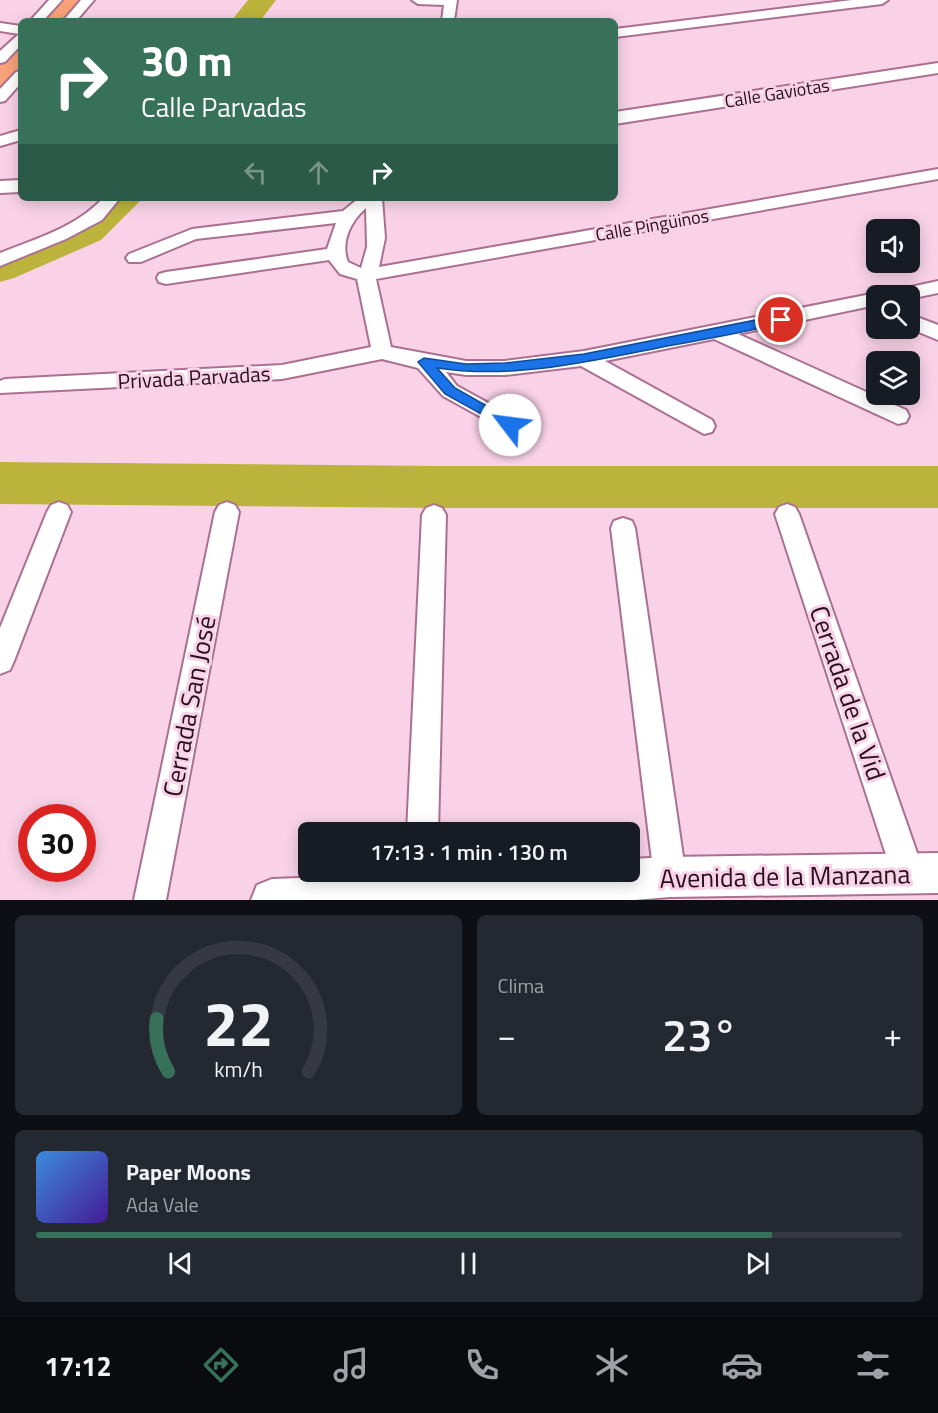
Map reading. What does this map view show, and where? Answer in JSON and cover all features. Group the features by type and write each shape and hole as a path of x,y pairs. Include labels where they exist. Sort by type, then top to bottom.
{"street":[{"path":"39,18 56,0"},
{"path":"72,18 88,0"},
{"path":"418,0 451,1 448,18"},
{"path":"618,33 882,0"},
{"path":"0,27 18,30"},
{"path":"0,59 18,40"},
{"name":"Calle Gaviotas","path":"618,118 938,68"},
{"path":"0,98 18,78"},
{"path":"0,141 18,136"},
{"name":"Calle Pingüinos","path":"366,275 938,174"},
{"path":"0,187 18,186"},
{"path":"0,260 87,221 96,216 109,201"},
{"path":"366,201 348,216 335,254 338,262 346,269 366,275"},
{"path":"374,201 376,252 373,264 366,275 382,352 424,362 466,368 505,368 584,358 866,304"},
{"path":"135,258 192,234 348,216"},
{"path":"166,279 335,254"},
{"path":"920,291 938,287"},
{"path":"920,326 938,333"},
{"path":"719,333 898,416"},
{"name":"Privada Parvadas","path":"4,387 282,372 382,352"},
{"path":"584,358 704,426"},
{"path":"424,362 450,391 510,425"},
{"path":"0,661 58,512"},
{"name":"Cerrada San José","path":"150,900 227,512"},
{"name":"Cerrada de la Vid","path":"787,514 923,873"},
{"path":"422,822 434,515"},
{"path":"623,528 669,877"},
{"name":"Avenida de la Manzana","path":"272,900 420,883 923,873"}],"shaded area":[{"path":"57,0 86,0 70,18 40,18"},
{"path":"18,41 18,75 0,95 0,60"}],"waterway":[{"path":"247,18 262,0"},
{"path":"0,269 87,232 122,201"},
{"path":"0,483 436,487 938,487"}],"route":[{"path":"510,425 450,391 424,362 466,368 505,368 584,358 781,320"}]}
